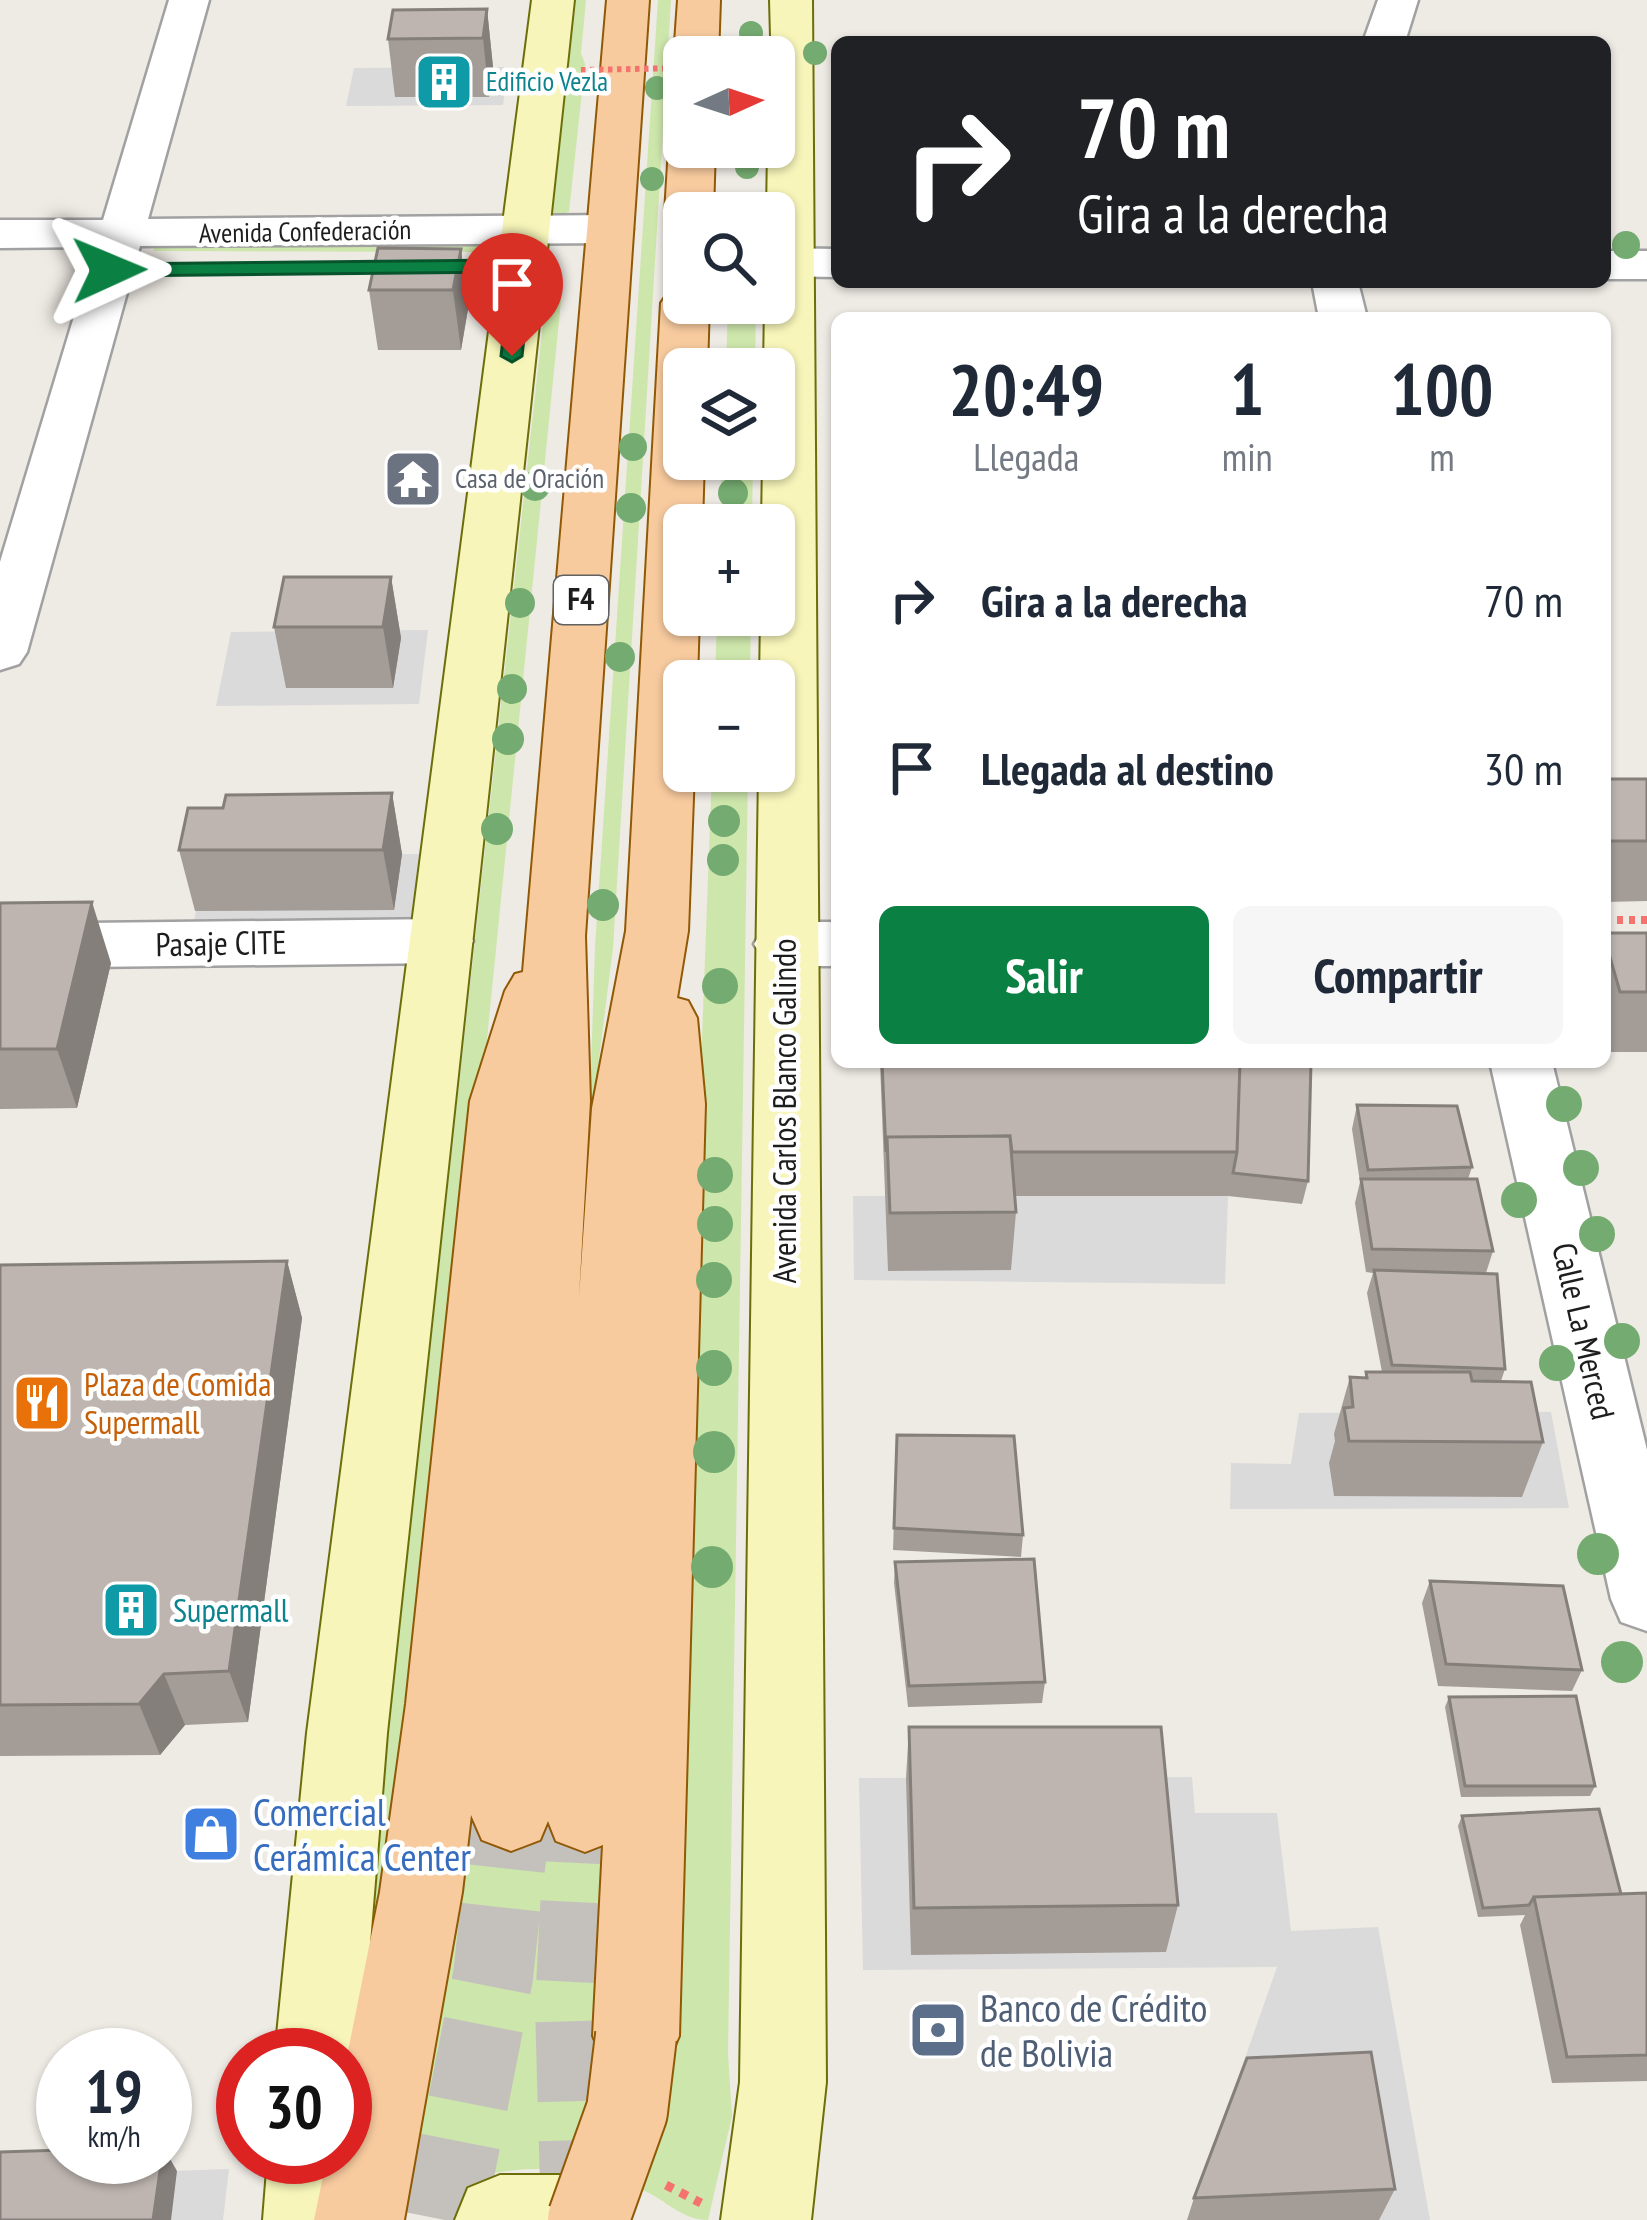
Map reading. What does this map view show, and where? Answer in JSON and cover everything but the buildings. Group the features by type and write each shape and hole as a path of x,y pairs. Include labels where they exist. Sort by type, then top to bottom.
{"main road":[{"name":"F4","path":"511,1814 557,1101 554,936 628,0"},
{"path":"697,36 699,0"},
{"path":"585,1814 625,1108 656,931 684,324"},
{"path":"588,2220 624,2122 634,2061 672,1104 656,931"},
{"path":"359,2220 421,1892 446,1704 503,1101 554,936"}],"street":[{"path":"0,652 189,0"},
{"path":"320,2028 347,1733 553,0"},
{"name":"Avenida Carlos Blanco Galindo","path":"766,2220 783,2082 811,944 801,262 791,0"},
{"path":"1386,36 1398,0"},
{"name":"Avenida Confederación","path":"0,234 115,252"},
{"name":"Avenida Confederación","path":"0,271 115,252 608,247"},
{"path":"1611,265 1647,265"},
{"name":"Pasaje CITE","path":"0,946 442,941"},
{"name":"Calle La Merced","path":"1522,1068 1647,1599"},
{"path":"308,2220 310,2184"},
{"path":"500,2220 568,2220"}],"path":[{"path":"581,70 663,68"},
{"path":"1611,920 1647,920"}],"shaded area":[{"name":"Edificio Vezla","path":"508,67 503,105 346,106 354,68"},
{"path":"428,630 419,704 216,706 231,632"},
{"path":"420,854 412,924 193,927 206,856"},
{"path":"853,1196 1228,1196 1225,1284 854,1280"},
{"path":"1551,1412 1569,1508 1230,1509 1231,1463 1291,1464 1299,1413"},
{"path":"1192,1777 1195,1813 1277,1813 1291,1931 1378,1927 1430,2220 1188,2220 1277,1967 863,1970 859,1778"},
{"path":"216,2169 216,2184 227,2184 223,2220 0,2220 0,2177 36,2176 36,2184 192,2184 192,2170"}],"green space":[{"path":"576,0 586,0 581,53 585,64 569,212 552,216"},
{"path":"658,0 671,0 669,36 663,36 663,131 613,948 594,1098 700,1093 711,792 748,792 728,2053 732,2116 708,2220 684,2214 619,2181 556,2169 461,2181 402,2206 590,1098 595,947"},
{"path":"497,242 495,249 484,252 153,251 156,245"},
{"path":"547,287 560,292 561,301 421,1697 360,1983"},
{"path":"727,324 756,324 755,348 727,348"},
{"path":"721,480 753,480 752,504 721,504"},
{"path":"716,636 751,636 750,660 716,660"}],"tunnel":[{"path":"445,2220 493,1976 511,1813"},
{"path":"581,2220 575,2006 585,1814"}],"place":[{"name":"Edificio Vezla","path":"444,82"},
{"name":"Casa de Oración","path":"413,479"},
{"name":"Plaza de Comida Supermall","path":"42,1403"},
{"name":"Supermall","path":"131,1610"},
{"name":"Comercial Cerámica Center","path":"211,1834"},
{"name":"Banco de Crédito de Bolivia","path":"938,2030"}],"route":[{"path":"109,270 522,266 512,356"}]}
